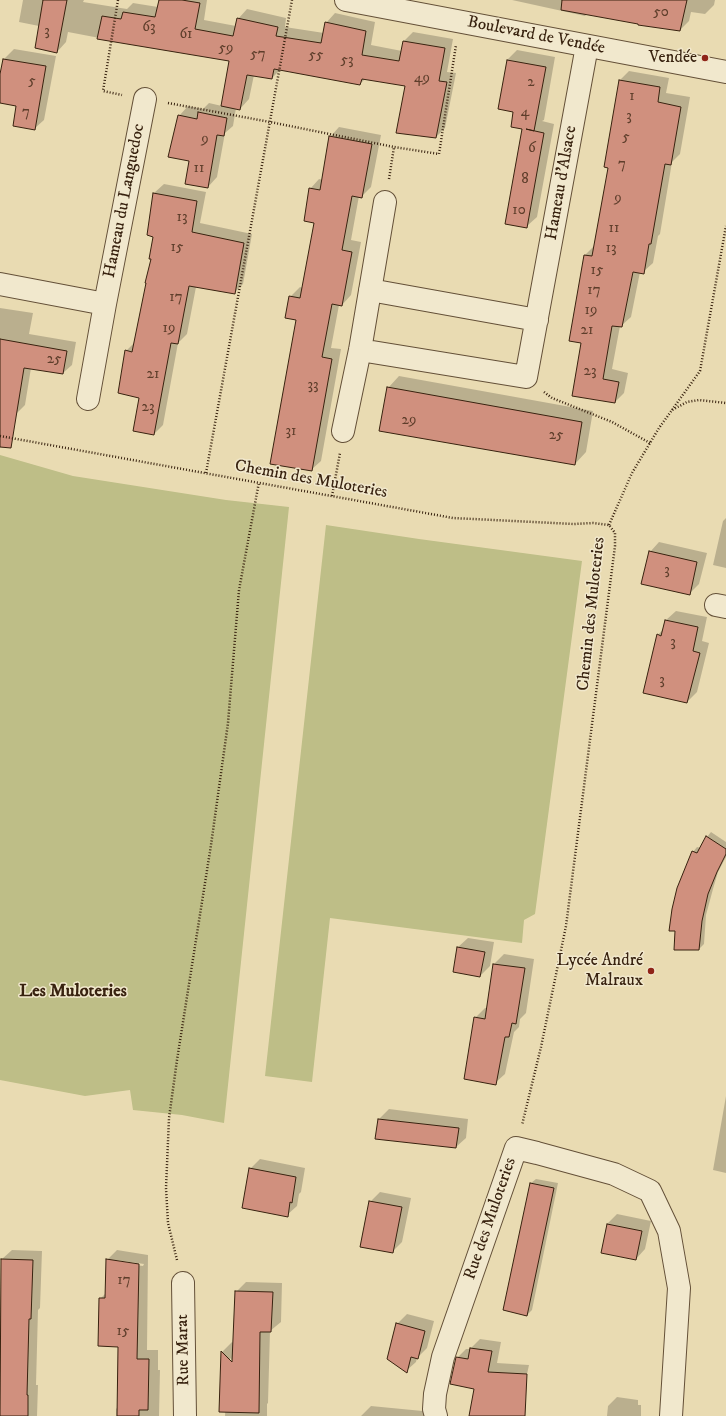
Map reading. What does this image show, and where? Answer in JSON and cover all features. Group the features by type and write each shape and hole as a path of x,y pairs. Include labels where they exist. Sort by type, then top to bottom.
{"street":[{"name":"Boulevard de Vendée","path":"346,0 726,72"},
{"name":"Hameau d'Alsace","path":"526,378 587,46"},
{"name":"Hameau du Languedoc","path":"88,399 145,99"},
{"path":"344,431 360,350 385,202"},
{"path":"0,284 105,304"},
{"path":"370,290 537,320"},
{"path":"360,350 526,378"},
{"name":"Rue des Muloteries","path":"436,1416 434,1409 435,1394 443,1357 516,1148 614,1174 650,1191 669,1231 679,1288 671,1416"},
{"name":"Rue Marat","path":"183,1283 185,1416"}],"path":[{"path":"118,0 103,91 439,154 459,22"},
{"path":"206,473 292,0"},
{"path":"385,202 394,146"},
{"path":"609,525 632,473 672,410 700,371 726,226"},
{"path":"526,378 552,398 612,422 650,443"},
{"path":"672,410 687,402 699,400 726,403"},
{"path":"332,496 344,431"},
{"name":"Chemin des Muloteries","path":"0,436 453,518 574,524 593,523 609,525 615,533 615,546 566,926 541,1047 516,1148"},
{"path":"183,1283 168,1223 166,1188 169,1118 228,723 239,590 259,482"}],"green space":[{"path":"0,455 73,476 226,500 289,507 224,1123 182,1115 133,1110 130,1090 85,1096 0,1080"},
{"path":"326,525 582,561 535,914 524,920 522,943 330,918 312,1082 265,1076"}],"building":[{"path":"43,0 67,0 57,53 35,48"},
{"path":"159,0 182,0 200,3 195,29 233,36 237,18 278,27 276,36 321,43 325,22 366,31 362,55 399,61 403,41 445,48 439,81 447,82 436,138 396,133 405,86 362,79 360,85 274,69 272,79 247,75 240,110 221,106 229,61 97,39 102,16 121,19 123,12 155,17"},
{"path":"562,0 687,0 680,31 638,25 561,10"},
{"path":"3,59 46,66 35,130 13,126 16,106 0,103 0,74"},
{"path":"507,60 546,67 534,131 544,133 527,228 505,224 522,129 511,127 513,112 498,109"},
{"path":"619,80 660,87 658,102 681,107 671,165 665,164 651,244 649,244 644,274 633,272 622,327 612,326 603,379 619,382 615,403 572,396 581,343 569,341 584,255 592,256 608,168 604,167"},
{"path":"198,112 227,118 224,136 217,135 208,188 185,184 189,161 168,157 178,115 197,119"},
{"path":"329,136 372,144 362,198 352,196 342,250 352,252 342,306 332,304 322,357 332,359 312,471 270,464 296,320 285,318 289,296 300,298 314,223 304,221 309,188 320,190"},
{"path":"153,193 197,201 192,232 244,243 235,294 189,286 178,344 171,343 154,435 133,431 139,398 118,393 125,350 132,352 151,259 149,259 153,237 147,235"},
{"path":"0,339 67,351 63,374 24,368 11,448 0,447"},
{"path":"387,387 582,422 575,465 379,431"},
{"path":"649,551 697,562 690,595 641,584"},
{"path":"665,620 698,627 693,651 700,653 687,703 643,693 657,634 661,636"},
{"path":"706,836 726,849 726,854 708,894 702,921 699,950 674,950 675,931 669,931 677,888 692,851 697,853"},
{"path":"457,947 485,952 480,977 453,972"},
{"path":"493,964 525,968 516,1024 512,1023 509,1037 505,1037 496,1085 464,1079 474,1017 485,1019"},
{"path":"378,1119 459,1128 456,1148 375,1139"},
{"path":"249,1168 296,1177 288,1217 242,1208"},
{"path":"530,1183 554,1188 527,1316 503,1310"},
{"path":"369,1201 402,1207 393,1253 360,1247"},
{"path":"607,1224 642,1231 636,1260 601,1253"},
{"path":"1,1259 33,1260 31,1319 29,1319 27,1395 28,1416 0,1416"},
{"path":"106,1259 139,1264 137,1359 149,1359 148,1410 139,1410 139,1416 117,1416 118,1347 98,1346 99,1298 105,1298"},
{"path":"235,1291 273,1292 271,1332 260,1332 259,1413 219,1412 221,1351 232,1362"},
{"path":"396,1323 425,1331 418,1359 411,1357 407,1373 387,1359"},
{"path":"470,1348 492,1351 488,1372 527,1374 525,1416 469,1416 474,1389 450,1384 456,1357 468,1359"}],"place":[{"name":"Vendée","path":"705,58"},
{"name":"Lycée André Malraux","path":"651,971"}],"district":[{"name":"Les Muloteries","path":"73,992"}]}
